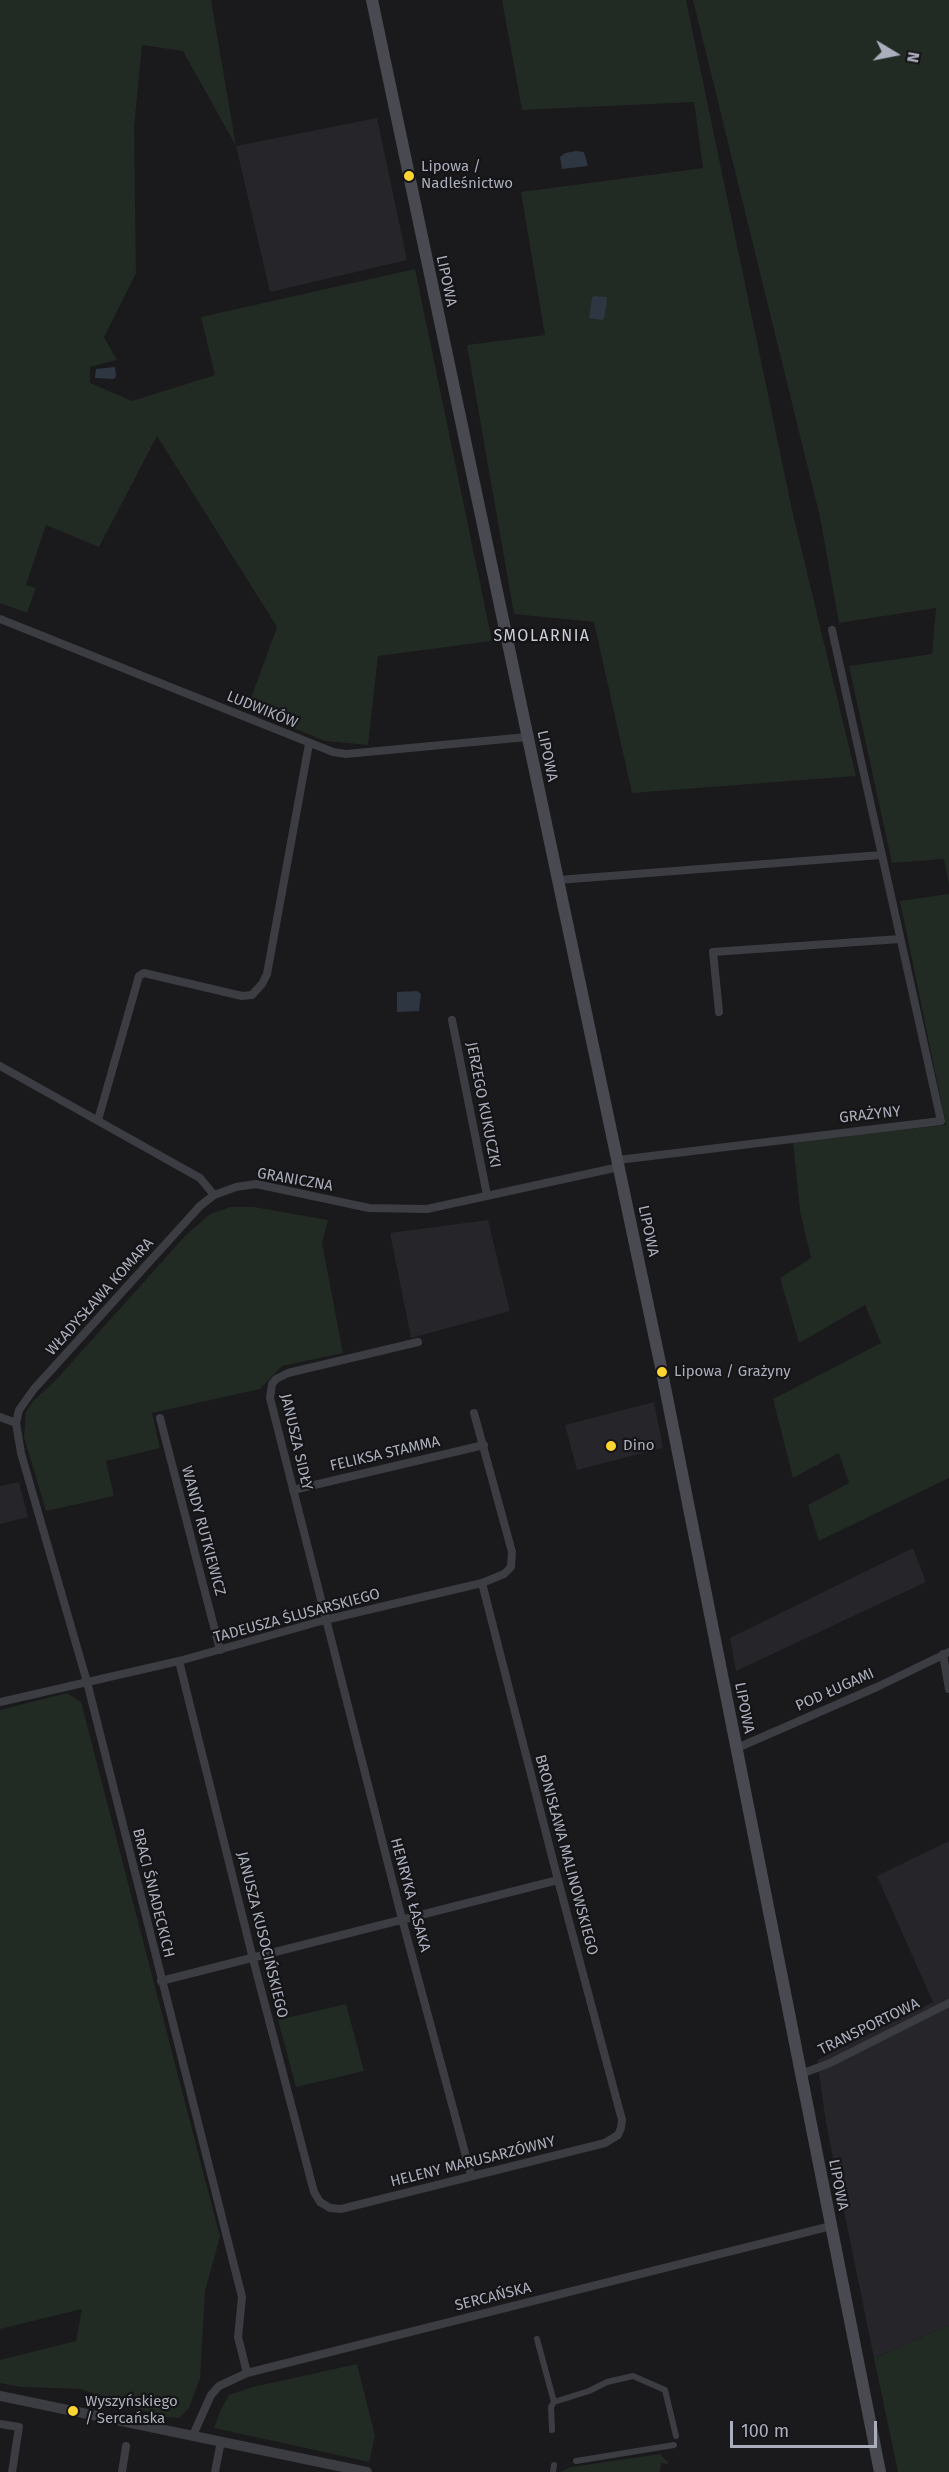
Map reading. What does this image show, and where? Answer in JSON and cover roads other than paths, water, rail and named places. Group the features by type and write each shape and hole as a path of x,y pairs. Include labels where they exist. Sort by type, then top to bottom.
{"main road":[{"name":"LIPOWA","path":"372,0 619,1163 880,2472"}],"street":[{"name":"LUDWIKÓW","path":"0,619 309,744 345,754 527,737"},
{"name":"GRAŻYNY","path":"619,1163 941,1121 832,630"},
{"path":"98,1120 139,976 144,973 242,996 252,994 262,984 267,974 309,744"},
{"path":"558,880 881,855"},
{"path":"719,1012 713,952 900,939"},
{"name":"JERZEGO KUKUCZKI","path":"452,1020 487,1195"},
{"path":"0,1066 200,1178 214,1195"},
{"name":"GRANICZNA","path":"214,1195 236,1187 256,1184 369,1208 427,1209 619,1163"},
{"name":"WŁADYSŁAWA KOMARA","path":"16,1423 19,1410 34,1389 200,1206 214,1195"},
{"name":"JANUSZA SIDŁY","path":"325,1620 270,1391 276,1379 288,1373 418,1342"},
{"path":"474,1413 484,1444"},
{"path":"0,1417 16,1423"},
{"name":"WANDY RUTKIEWICZ","path":"160,1418 220,1650"},
{"name":"BRACI ŚNIADECKICH","path":"16,1423 21,1453 87,1682 242,2297 238,2337 247,2373"},
{"name":"FELIKSA STAMMA","path":"293,1490 484,1444"},
{"name":"TADEUSZA ŚLUSARSKIEGO","path":"0,1702 179,1661 325,1620 497,1578 511,1567 512,1552 484,1444"},
{"name":"BRONISŁAWA MALINOWSKIEGO","path":"482,1583 622,2120 619,2133"},
{"name":"HENRYKA ŁASAKA","path":"325,1620 471,2175"},
{"name":"POD ŁUGAMI","path":"737,1748 877,1687 946,1653 949,1689"},
{"name":"JANUSZA KUSOCIŃSKIEGO","path":"179,1661 314,2192 320,2202 330,2208"},
{"path":"161,1981 558,1880"},
{"name":"TRANSPORTOWA","path":"801,2074 830,2063 949,2003"},
{"name":"HELENY MARUSARZÓWNY","path":"330,2208 341,2209 605,2143 612,2141 619,2133"},
{"name":"SERCAŃSKA","path":"193,2436 211,2395 219,2386 247,2373 831,2226"},
{"path":"537,2339 554,2402"},
{"path":"552,2430 551,2407 554,2402 589,2391 607,2382 633,2376 665,2390 676,2436"},
{"path":"0,2396 368,2472"},
{"path":"0,2424 19,2427 12,2472"},
{"path":"215,2472 221,2441"},
{"path":"576,2461 674,2445"},
{"path":"122,2472 126,2446"}],"place":[{"name":"Lipowa / Nadleśnictwo","path":"409,176"},
{"name":"Lipowa / Grażyny","path":"662,1372"},
{"name":"Dino","path":"611,1446"},
{"name":"Wyszyńskiego / Sercańska","path":"73,2411"}],"district":[{"name":"SMOLARNIA","path":"542,637"}]}
